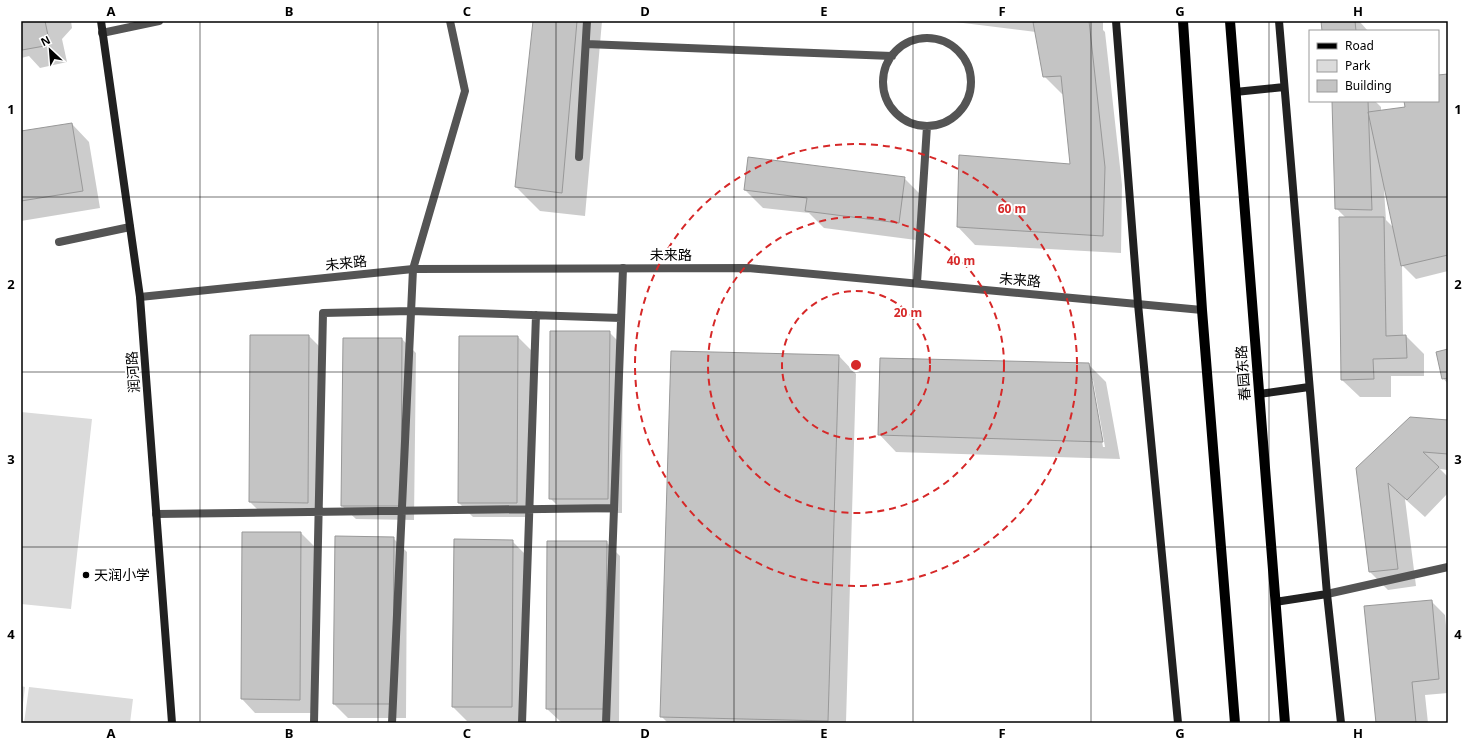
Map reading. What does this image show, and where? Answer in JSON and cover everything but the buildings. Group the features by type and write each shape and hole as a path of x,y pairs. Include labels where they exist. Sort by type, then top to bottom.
{"main road":[{"path":"1183,21 1202,310 1235,723"},
{"name":"春园东路","path":"1230,21 1285,723"}],"street":[{"name":"润河路","path":"101,21 140,297 172,723"},
{"path":"102,33 159,21"},
{"path":"392,723 412,269 465,91 450,21"},
{"path":"579,157 587,21"},
{"path":"1116,21 1138,304 1178,723"},
{"path":"1279,21 1327,594 1341,723"},
{"path":"928,38 943,41 956,49 966,60 971,75 971,90 966,104 956,116 942,124 927,126 914,124 901,118 892,108 885,96 883,82 886,69 892,56 902,47 914,40 928,38"},
{"path":"586,44 892,56"},
{"path":"1235,92 1284,86"},
{"path":"918,283 927,126"},
{"path":"59,242 130,227"},
{"path":"606,723 623,268"},
{"name":"未来路","path":"140,297 412,269 748,268 1202,310"},
{"path":"314,723 323,313 411,310 621,318"},
{"path":"522,723 536,315"},
{"path":"1259,394 1309,387"},
{"path":"156,514 614,508"},
{"path":"1275,602 1327,594 1448,567"}],"green space":[{"path":"21,412 92,419 71,609 21,604"},
{"path":"21,686 25,687 21,720"},
{"path":"29,687 133,699 130,723 24,723"}],"place":[{"name":"天润小学","path":"86,575"}]}
